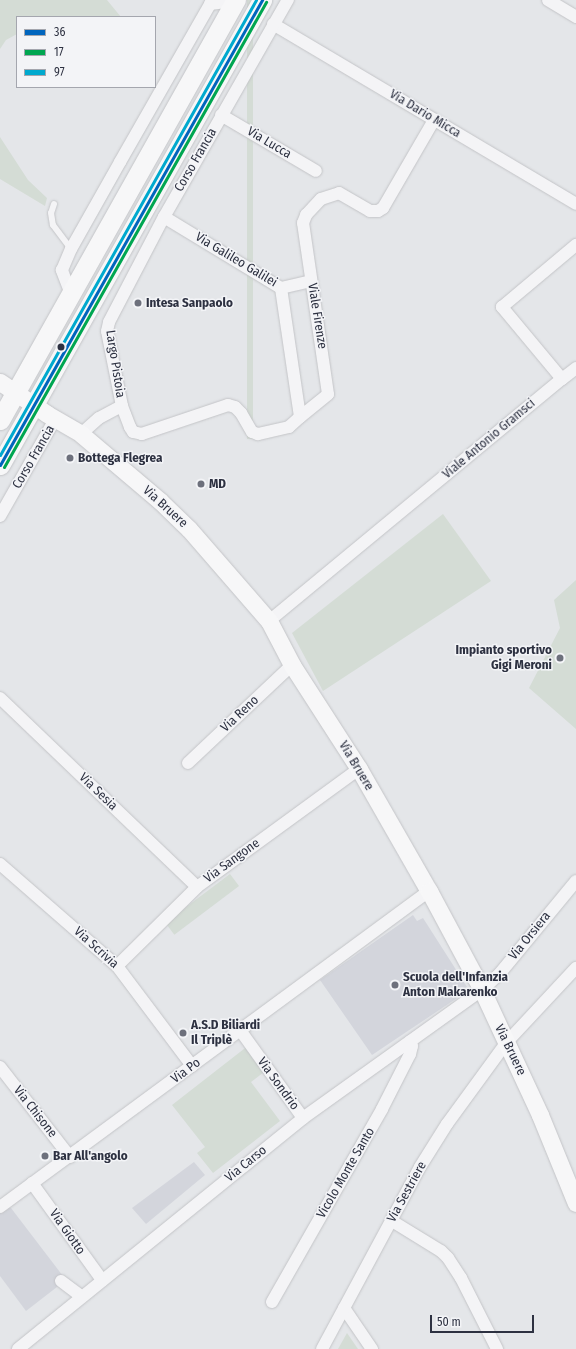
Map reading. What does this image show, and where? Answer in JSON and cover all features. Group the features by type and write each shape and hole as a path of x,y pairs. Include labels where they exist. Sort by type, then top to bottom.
{"main road":[{"name":"Corso Francia","path":"0,465 262,0"},
{"path":"0,420 236,1"}],"street":[{"name":"Corso Francia","path":"109,322 164,217 288,0"},
{"path":"548,0 576,17"},
{"path":"71,294 62,270 71,249 210,4 236,1"},
{"name":"Via Dario Micca","path":"273,24 576,204"},
{"name":"Via Lucca","path":"222,115 316,171"},
{"name":"Viale Firenze","path":"138,434 228,405 235,407 241,412 252,432 258,434 288,427 328,394 303,223 306,215 313,206 321,200 339,193 370,211 378,211 383,208 434,120"},
{"name":"Via Galileo Galilei","path":"164,217 280,288 311,281"},
{"path":"576,245 502,307 562,379 576,368"},
{"path":"280,288 300,417"},
{"name":"Largo Pistoia","path":"109,322 107,331 122,406 130,427 138,434"},
{"name":"Viale Antonio Gramsci","path":"269,621 562,379"},
{"name":"Via Bruere","path":"0,382 55,419 81,434 189,529 269,621 292,665 359,769 429,891 482,990 546,1128 576,1203"},
{"name":"Largo Pistoia","path":"81,434 99,418 122,406"},
{"name":"Corso Francia","path":"0,516 55,419"},
{"name":"Via Reno","path":"188,764 292,665"},
{"name":"Via Sesia","path":"0,698 197,887"},
{"name":"Via Sangone","path":"117,966 197,887 359,769"},
{"name":"Via Scrivia","path":"0,864 117,966 192,1066"},
{"name":"Via Orsiera","path":"482,990 501,972 576,881"},
{"name":"Via Po","path":"0,1207 70,1157 429,891"},
{"name":"Via Sestriere","path":"322,1349 420,1167 447,1124 506,1043 576,968"},
{"name":"Via Carso","path":"18,1349 303,1118 482,990"},
{"name":"Via Sondrio","path":"240,1030 303,1118"},
{"name":"Vicolo Monte Santo","path":"272,1302 382,1109 410,1054 412,1046 410,1041"},
{"name":"Via Chisone","path":"0,1067 70,1157"},
{"name":"Via Giotto","path":"32,1183 102,1280"},
{"path":"392,1221 441,1251 448,1258 461,1278 497,1349"},
{"path":"61,1281 82,1297"},
{"path":"344,1308 372,1349"}],"lane":[{"path":"54,204 51,213 53,225 71,249"}],"shaded area":[{"path":"0,0 107,0 120,16 16,16 16,35 6,40 0,49"},
{"path":"247,0 253,0 253,439 247,439"},
{"path":"0,137 28,180 47,198 45,206 0,179"},
{"path":"443,514 491,581 323,691 292,633"},
{"name":"Impianto sportivo Gigi Meroni","path":"576,580 576,729 529,688 560,628 554,600"},
{"path":"230,874 239,886 174,935 165,923"},
{"name":"Scuola dell'Infanzia Anton Makarenko","path":"413,915 417,921 423,918 469,990 372,1055 320,980"},
{"path":"249,1045 268,1069 251,1082 280,1121 213,1173 197,1153 205,1147 172,1105"},
{"path":"194,1162 205,1175 146,1224 132,1208"},
{"path":"0,1204 11,1208 66,1280 26,1311 0,1276"},
{"path":"347,1333 358,1349 338,1349"}],"transit line":[{"name":"97","path":"0,455 256,0"},
{"name":"36","path":"0,465 262,0"},
{"name":"17","path":"4,467 266,2"}],"place":[{"name":"Intesa Sanpaolo","path":"138,303"},
{"name":"Bottega Flegrea","path":"70,458"},
{"name":"MD","path":"201,484"},
{"name":"Impianto sportivo Gigi Meroni","path":"560,658"},
{"name":"Scuola dell'Infanzia Anton Makarenko","path":"395,985"},
{"name":"A.S.D Biliardi Il Triplè","path":"183,1033"},
{"name":"Bar All'angolo","path":"45,1156"}]}
